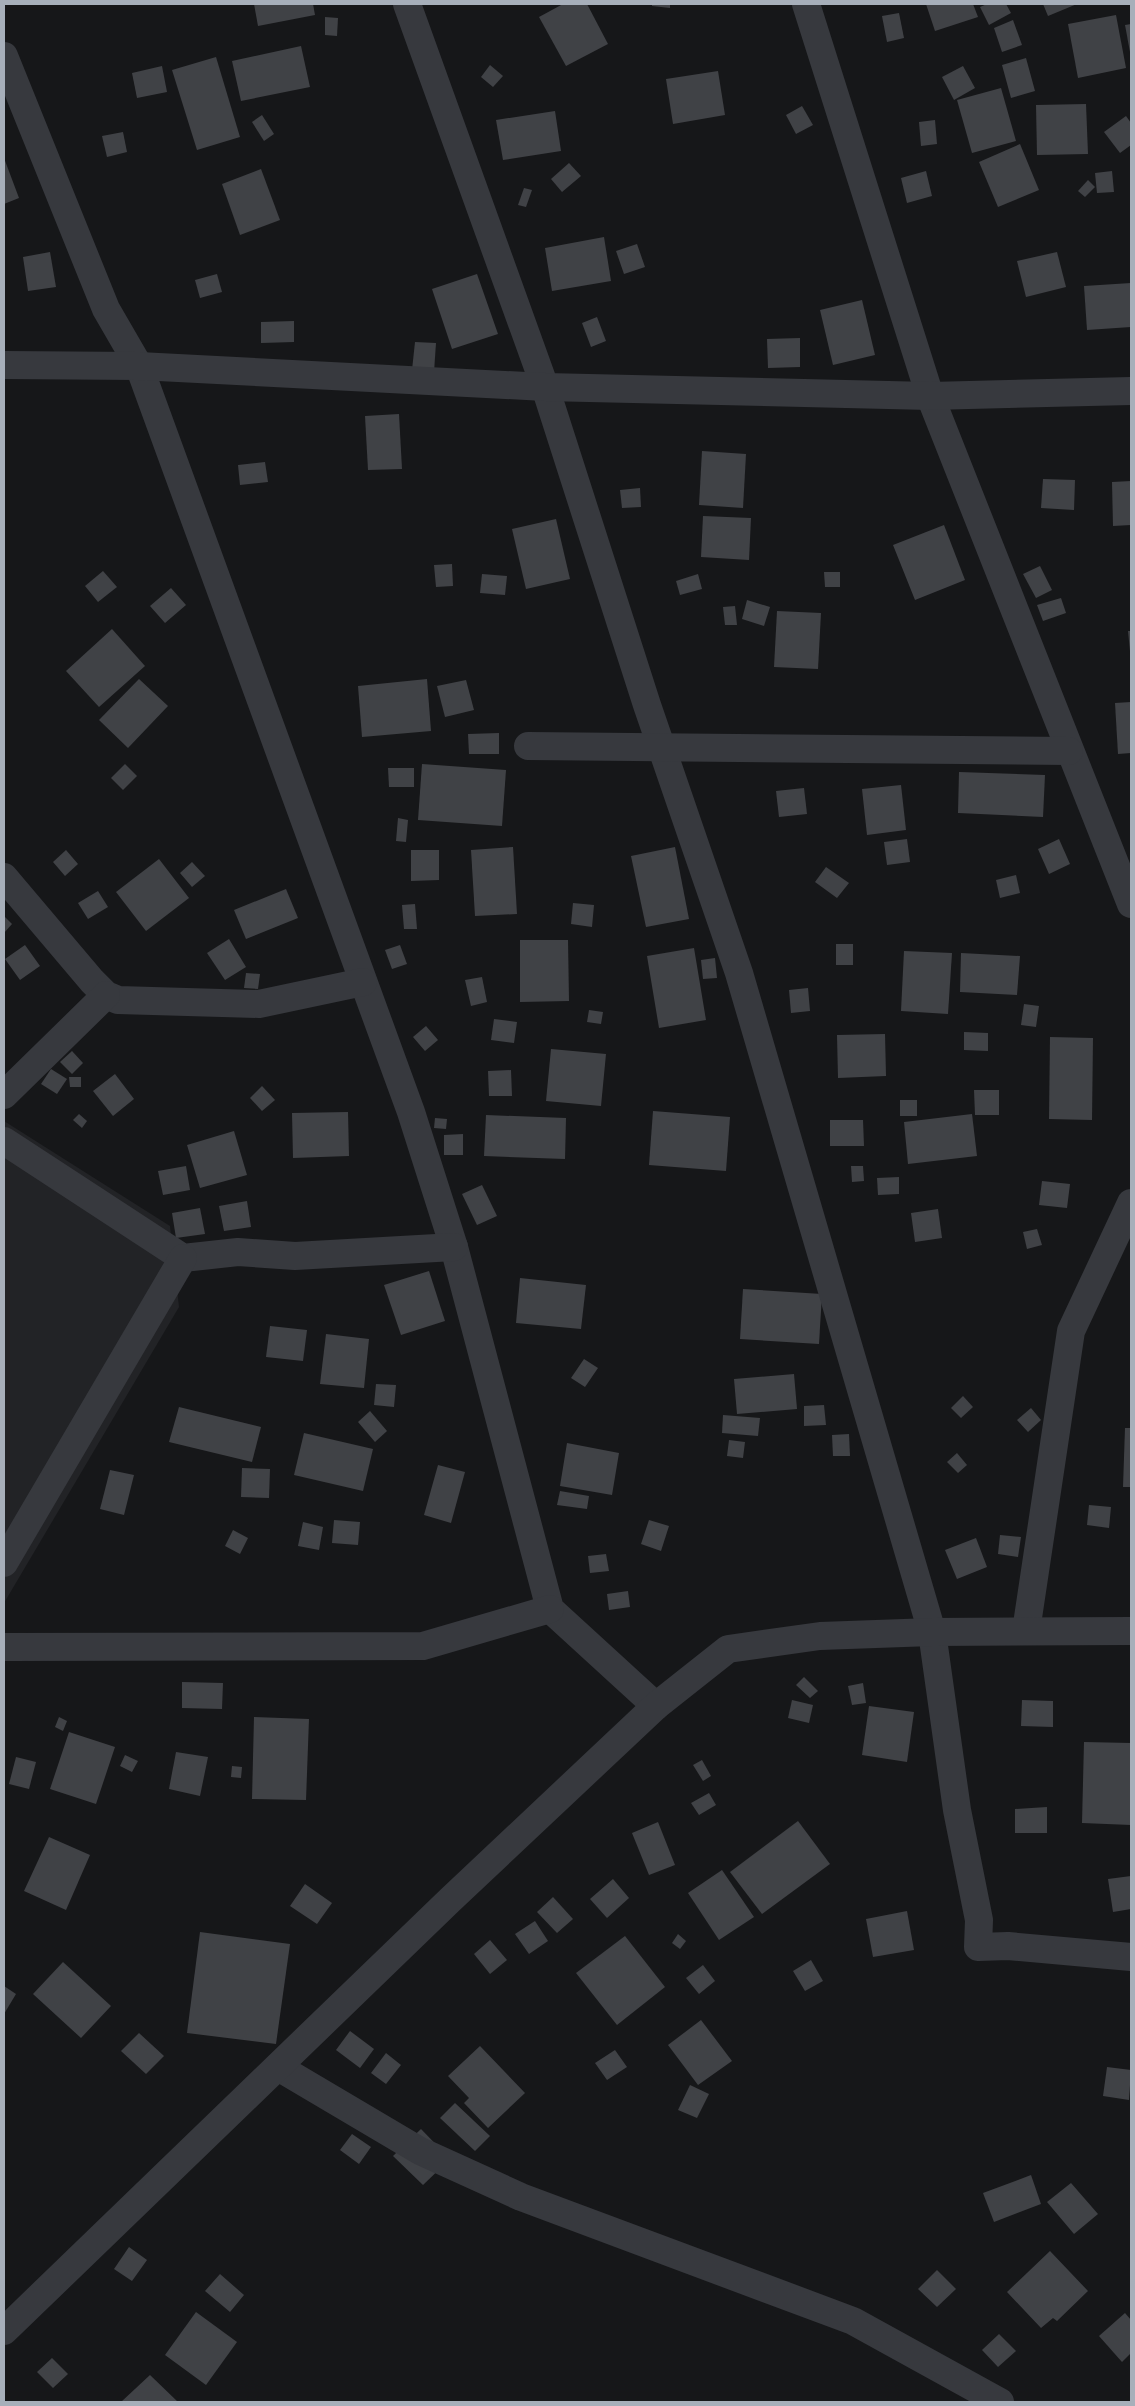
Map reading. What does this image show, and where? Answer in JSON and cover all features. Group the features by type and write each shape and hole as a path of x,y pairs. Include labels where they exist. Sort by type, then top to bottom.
{"street":[{"path":"407,4 545,387 662,747 740,973 932,1632 957,1810 979,1920 978,1946 1008,1946 1131,1957"},
{"path":"806,4 930,396 1131,904"},
{"path":"4,56 106,309 138,366 411,1112 454,1246 550,1609 656,1706"},
{"path":"4,365 138,366 545,387 930,396 1131,391"},
{"path":"528,746 1069,751"},
{"path":"4,877 106,995 118,1000 259,1004 363,982"},
{"path":"4,1095 106,995"},
{"path":"4,1141 183,1258 238,1252 295,1256 454,1246"},
{"path":"1026,1631 1071,1331 1131,1203"},
{"path":"4,1563 183,1258"},
{"path":"4,1647 423,1646 550,1609"},
{"path":"4,2331 450,1900 656,1706 728,1649 820,1636 932,1632 1131,1631"},
{"path":"278,2067 437,2158 521,2197 852,2321 1000,2402"}],"shaded area":[{"path":"4,1121 170,1226 179,1307 4,1603"}],"building":[{"path":"254,4 313,4 315,15 258,26"},
{"path":"563,4 587,4 608,44 566,66 539,17"},
{"path":"652,4 670,4 670,8 652,6"},
{"path":"926,4 973,4 978,17 935,31"},
{"path":"987,4 1006,4 1011,13 989,25 980,7"},
{"path":"1043,4 1077,4 1048,16"},
{"path":"899,13 904,38 887,42 882,16"},
{"path":"1116,15 1126,68 1078,78 1068,24"},
{"path":"325,17 338,18 337,36 325,35"},
{"path":"1013,20 1022,45 1002,52 994,28"},
{"path":"1131,24 1131,51 1130,52 1125,25"},
{"path":"301,46 310,87 241,101 232,61"},
{"path":"216,57 240,137 197,150 172,70"},
{"path":"1026,58 1035,91 1011,98 1002,65"},
{"path":"490,65 503,76 493,87 481,77"},
{"path":"162,66 167,92 137,98 132,73"},
{"path":"963,66 975,88 954,100 942,77"},
{"path":"718,71 725,115 673,124 666,79"},
{"path":"1001,88 1016,141 972,153 957,100"},
{"path":"1086,104 1088,154 1037,155 1036,105"},
{"path":"802,106 813,125 796,134 786,115"},
{"path":"555,111 561,151 503,160 496,120"},
{"path":"262,115 274,134 264,141 252,122"},
{"path":"1126,116 1131,123 1131,145 1120,153 1104,132"},
{"path":"935,120 937,144 921,146 919,122"},
{"path":"123,132 127,152 107,157 102,136"},
{"path":"1020,144 1039,190 998,207 979,162"},
{"path":"4,158 19,198 4,204"},
{"path":"569,163 581,176 562,192 551,179"},
{"path":"261,169 280,220 240,235 222,184"},
{"path":"926,171 932,196 907,203 901,178"},
{"path":"1112,171 1114,192 1097,193 1095,173"},
{"path":"1088,180 1095,187 1085,197 1078,191"},
{"path":"524,188 532,190 526,207 518,205"},
{"path":"604,237 611,281 552,291 545,248"},
{"path":"637,244 645,267 624,274 616,251"},
{"path":"50,252 56,287 28,291 23,257"},
{"path":"1057,252 1066,287 1026,297 1017,261"},
{"path":"217,274 222,292 200,298 195,280"},
{"path":"477,274 498,334 452,349 432,289"},
{"path":"1131,283 1131,327 1087,330 1084,286"},
{"path":"862,300 875,355 833,365 820,310"},
{"path":"597,317 606,341 591,347 582,323"},
{"path":"294,321 294,342 261,343 261,322"},
{"path":"800,338 800,367 768,368 767,339"},
{"path":"415,342 436,343 434,372 412,370"},
{"path":"399,414 402,469 368,470 365,416"},
{"path":"702,451 746,454 743,508 699,505"},
{"path":"265,462 268,482 240,485 238,465"},
{"path":"1043,479 1075,480 1074,510 1041,508"},
{"path":"1131,481 1131,525 1113,526 1112,482"},
{"path":"640,488 641,507 622,508 620,490"},
{"path":"703,516 751,518 749,560 701,557"},
{"path":"556,519 570,579 526,589 512,529"},
{"path":"944,525 965,580 915,600 893,545"},
{"path":"452,564 453,586 436,587 434,565"},
{"path":"1040,566 1052,590 1036,598 1023,574"},
{"path":"103,571 117,587 98,602 85,586"},
{"path":"824,572 840,572 840,587 825,587"},
{"path":"482,574 507,576 505,595 480,593"},
{"path":"698,574 702,589 680,595 676,581"},
{"path":"171,588 186,605 165,623 150,606"},
{"path":"1061,598 1066,613 1043,621 1037,605"},
{"path":"747,600 770,607 764,626 742,619"},
{"path":"735,606 737,625 725,625 723,607"},
{"path":"777,611 821,613 818,669 774,667"},
{"path":"112,629 145,666 99,707 66,671"},
{"path":"1128,631 1131,631 1131,651 1130,651"},
{"path":"139,679 168,706 128,748 99,720"},
{"path":"427,679 431,731 362,737 358,686"},
{"path":"466,680 474,710 445,717 437,686"},
{"path":"1131,702 1131,753 1118,754 1115,703"},
{"path":"499,733 499,754 469,754 468,734"},
{"path":"125,764 137,776 123,790 111,778"},
{"path":"422,764 506,770 502,826 418,820"},
{"path":"388,768 414,768 414,787 389,787"},
{"path":"959,772 1045,775 1043,817 958,813"},
{"path":"901,785 906,830 867,835 862,789"},
{"path":"804,788 807,814 779,817 776,791"},
{"path":"398,818 408,820 406,842 396,841"},
{"path":"907,839 910,862 887,865 884,842"},
{"path":"1059,839 1070,864 1049,874 1038,849"},
{"path":"513,847 517,914 475,916 471,850"},
{"path":"675,847 689,919 646,927 631,856"},
{"path":"66,850 78,864 65,876 53,862"},
{"path":"411,850 439,850 439,880 411,881"},
{"path":"159,859 189,898 146,931 116,892"},
{"path":"192,862 205,876 192,887 180,873"},
{"path":"826,867 849,883 837,898 815,882"},
{"path":"1016,875 1020,893 1000,898 996,880"},
{"path":"286,889 298,918 246,939 234,910"},
{"path":"98,891 108,907 88,919 78,903"},
{"path":"573,903 594,905 592,927 571,924"},
{"path":"415,904 417,929 404,929 402,905"},
{"path":"4,916 12,924 4,933"},
{"path":"229,939 246,967 225,980 207,953"},
{"path":"520,940 568,940 569,1001 520,1002"},
{"path":"836,944 853,944 853,965 836,965"},
{"path":"25,945 40,966 20,980 5,959"},
{"path":"400,945 407,964 392,969 385,950"},
{"path":"694,948 706,1020 659,1028 647,956"},
{"path":"904,951 952,953 948,1014 901,1011"},
{"path":"961,953 1020,956 1017,995 960,992"},
{"path":"715,958 717,978 703,979 701,960"},
{"path":"246,973 260,974 258,989 244,988"},
{"path":"482,977 487,1002 471,1006 465,980"},
{"path":"808,988 810,1011 791,1013 789,990"},
{"path":"1024,1004 1039,1006 1036,1027 1021,1025"},
{"path":"589,1010 603,1012 601,1024 587,1022"},
{"path":"494,1019 517,1022 514,1043 491,1040"},
{"path":"426,1026 438,1040 425,1051 413,1037"},
{"path":"964,1032 988,1033 988,1051 964,1050"},
{"path":"885,1034 886,1076 838,1078 837,1035"},
{"path":"1050,1037 1093,1038 1092,1120 1049,1119"},
{"path":"551,1049 606,1054 601,1106 546,1101"},
{"path":"72,1051 83,1063 72,1074 60,1062"},
{"path":"51,1069 67,1079 57,1094 41,1084"},
{"path":"511,1070 512,1096 489,1096 488,1071"},
{"path":"115,1074 134,1099 113,1116 93,1091"},
{"path":"69,1077 81,1077 81,1087 70,1087"},
{"path":"262,1086 275,1100 262,1111 250,1098"},
{"path":"974,1090 999,1090 999,1115 975,1115"},
{"path":"900,1100 917,1100 917,1116 900,1116"},
{"path":"653,1111 730,1117 726,1171 649,1165"},
{"path":"348,1112 349,1156 293,1158 292,1113"},
{"path":"79,1114 87,1121 82,1128 73,1120"},
{"path":"972,1114 977,1156 908,1164 904,1122"},
{"path":"486,1115 566,1118 565,1159 484,1156"},
{"path":"435,1118 447,1119 446,1129 434,1128"},
{"path":"830,1120 863,1120 864,1146 830,1146"},
{"path":"234,1131 247,1175 200,1188 187,1145"},
{"path":"463,1134 463,1155 444,1155 444,1135"},
{"path":"186,1166 190,1190 163,1195 158,1171"},
{"path":"851,1166 863,1166 864,1181 852,1182"},
{"path":"899,1177 899,1194 878,1195 877,1178"},
{"path":"1042,1181 1070,1184 1067,1208 1039,1205"},
{"path":"482,1185 497,1216 477,1225 462,1194"},
{"path":"247,1201 251,1227 224,1231 219,1206"},
{"path":"200,1208 205,1234 176,1238 172,1213"},
{"path":"938,1209 942,1238 915,1242 911,1213"},
{"path":"1037,1229 1042,1245 1027,1249 1023,1232"},
{"path":"429,1271 445,1321 401,1335 384,1285"},
{"path":"520,1278 586,1285 581,1329 516,1323"},
{"path":"743,1289 822,1294 819,1344 740,1339"},
{"path":"270,1326 307,1330 303,1361 266,1357"},
{"path":"326,1334 369,1339 364,1388 320,1384"},
{"path":"584,1359 598,1368 585,1387 571,1378"},
{"path":"794,1374 797,1409 737,1414 734,1379"},
{"path":"376,1384 396,1385 394,1407 374,1405"},
{"path":"963,1396 973,1407 961,1418 951,1408"},
{"path":"824,1405 826,1425 804,1426 804,1406"},
{"path":"179,1407 261,1427 252,1462 169,1442"},
{"path":"1031,1408 1041,1420 1028,1432 1017,1420"},
{"path":"370,1411 387,1431 375,1442 358,1422"},
{"path":"723,1415 760,1418 758,1436 722,1433"},
{"path":"1125,1428 1131,1428 1131,1487 1123,1487"},
{"path":"304,1433 373,1449 363,1491 294,1475"},
{"path":"849,1434 850,1456 833,1456 832,1435"},
{"path":"729,1440 745,1442 743,1458 727,1456"},
{"path":"567,1443 619,1453 612,1495 560,1486"},
{"path":"957,1453 967,1465 958,1473 947,1462"},
{"path":"438,1465 465,1472 451,1523 424,1515"},
{"path":"242,1468 270,1469 269,1498 241,1497"},
{"path":"110,1470 134,1475 124,1515 100,1509"},
{"path":"560,1491 589,1496 587,1509 557,1505"},
{"path":"1089,1505 1111,1507 1109,1528 1087,1525"},
{"path":"334,1520 360,1522 358,1545 332,1543"},
{"path":"649,1520 669,1526 661,1551 641,1544"},
{"path":"303,1522 323,1527 319,1550 298,1546"},
{"path":"233,1530 248,1538 240,1554 225,1546"},
{"path":"1000,1535 1021,1537 1018,1557 998,1554"},
{"path":"976,1538 987,1567 957,1579 945,1550"},
{"path":"606,1554 609,1571 590,1573 588,1556"},
{"path":"628,1591 630,1607 609,1610 607,1594"},
{"path":"804,1677 818,1691 810,1698 796,1685"},
{"path":"182,1682 223,1683 222,1709 182,1708"},
{"path":"863,1683 866,1703 852,1705 848,1686"},
{"path":"792,1700 813,1705 809,1723 788,1718"},
{"path":"1022,1700 1053,1701 1053,1727 1021,1726"},
{"path":"869,1706 914,1712 907,1762 862,1755"},
{"path":"59,1717 67,1721 63,1731 55,1727"},
{"path":"254,1717 309,1719 306,1800 252,1799"},
{"path":"69,1732 115,1747 96,1804 50,1789"},
{"path":"1084,1742 1131,1743 1131,1825 1082,1823"},
{"path":"176,1752 208,1757 200,1796 169,1789"},
{"path":"125,1755 138,1761 132,1772 120,1766"},
{"path":"16,1757 36,1762 29,1789 9,1784"},
{"path":"702,1760 711,1776 703,1781 693,1765"},
{"path":"232,1766 242,1767 241,1778 231,1777"},
{"path":"709,1793 716,1805 699,1815 691,1803"},
{"path":"1047,1807 1047,1833 1015,1833 1015,1809"},
{"path":"798,1821 830,1864 762,1914 730,1872"},
{"path":"658,1822 675,1865 649,1875 632,1833"},
{"path":"49,1837 90,1855 66,1910 24,1891"},
{"path":"722,1870 754,1917 719,1940 688,1893"},
{"path":"1131,1876 1131,1909 1113,1912 1108,1879"},
{"path":"613,1879 629,1898 607,1918 590,1899"},
{"path":"305,1884 332,1903 317,1924 290,1906"},
{"path":"553,1897 573,1919 557,1933 537,1912"},
{"path":"907,1911 914,1950 873,1957 866,1919"},
{"path":"535,1921 548,1941 529,1954 515,1934"},
{"path":"200,1932 290,1944 276,2044 187,2033"},
{"path":"678,1934 686,1941 680,1949 672,1943"},
{"path":"625,1936 665,1987 617,2025 576,1973"},
{"path":"490,1940 507,1960 490,1974 474,1954"},
{"path":"811,1960 823,1981 805,1991 793,1971"},
{"path":"63,1962 111,2006 81,2038 33,1994"},
{"path":"703,1965 715,1981 699,1994 686,1978"},
{"path":"4,1986 16,1994 4,2014"},
{"path":"701,2020 732,2061 698,2085 668,2045"},
{"path":"350,2031 374,2049 360,2068 336,2050"},
{"path":"139,2033 164,2056 146,2074 121,2051"},
{"path":"480,2046 525,2093 488,2128 464,2103 469,2098 448,2076"},
{"path":"615,2050 627,2067 607,2080 595,2063"},
{"path":"386,2053 401,2065 386,2084 371,2073"},
{"path":"1107,2067 1131,2070 1129,2100 1103,2096"},
{"path":"690,2085 709,2094 697,2118 678,2110"},
{"path":"455,2103 490,2136 475,2151 440,2118"},
{"path":"421,2129 450,2159 423,2185 393,2156"},
{"path":"352,2134 371,2147 359,2164 340,2150"},
{"path":"1031,2175 1041,2204 994,2222 983,2193"},
{"path":"1071,2183 1098,2214 1074,2234 1047,2202"},
{"path":"129,2247 147,2260 132,2281 114,2269"},
{"path":"1050,2251 1088,2291 1057,2321 1053,2318 1041,2328 1007,2292"},
{"path":"937,2270 956,2289 937,2307 918,2289"},
{"path":"220,2274 244,2295 230,2312 205,2291"},
{"path":"196,2312 237,2342 206,2385 165,2355"},
{"path":"1125,2313 1131,2320 1131,2353 1122,2362 1099,2336"},
{"path":"999,2334 1016,2351 998,2367 982,2350"},
{"path":"52,2358 68,2374 53,2388 37,2372"},
{"path":"150,2375 178,2402 121,2402"}]}
